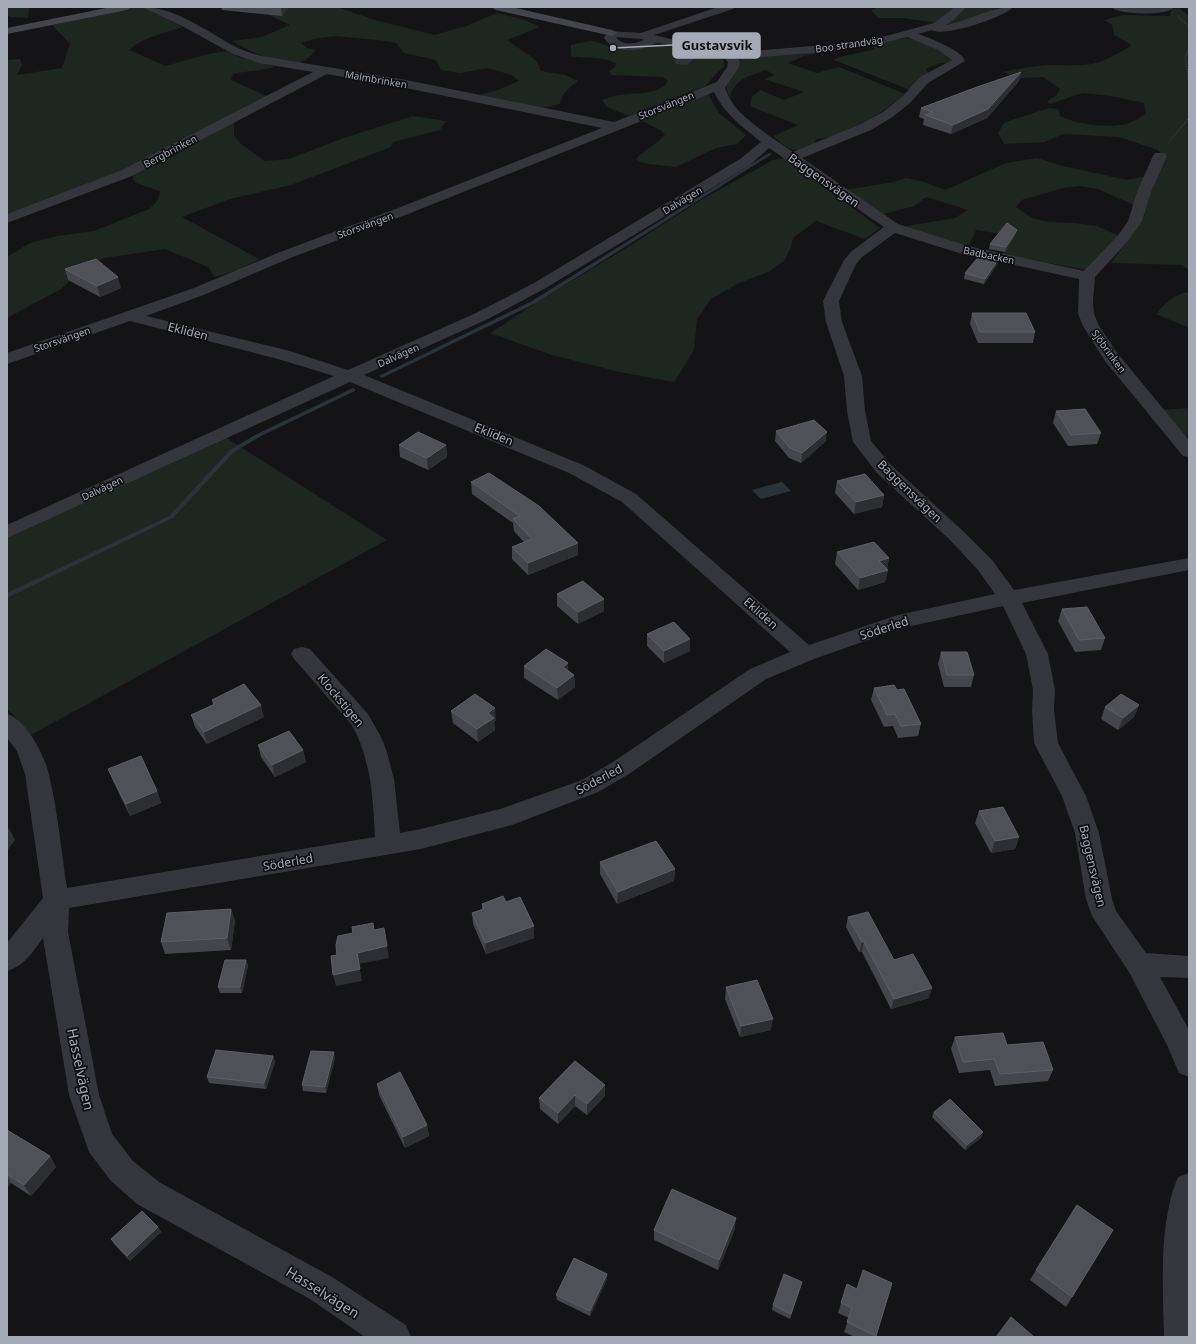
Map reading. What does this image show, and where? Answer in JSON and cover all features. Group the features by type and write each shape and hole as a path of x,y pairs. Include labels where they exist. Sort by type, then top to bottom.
{"street":[{"path":"7,31 127,7"},
{"name":"Malmbrinken","path":"147,7 186,24 237,52 259,59 514,105 613,126"},
{"path":"496,7 612,33 610,38 612,41 620,46 626,47 640,46 658,30 729,7"},
{"name":"Boo strandväg","path":"729,56 835,47 909,34 928,29 944,22 961,7"},
{"path":"928,29 949,29 976,21 1008,7"},
{"path":"1116,7 1144,11 1168,8"},
{"path":"793,157 866,128 887,115 906,100 924,80 959,61 959,59 950,52 909,34"},
{"path":"648,38 729,56 734,61 733,67 720,85"},
{"name":"Bergbrinken","path":"7,219 127,173 310,80 326,70"},
{"name":"Baggensvägen","path":"720,85 719,92 726,104 745,123 769,142 893,227 857,254 849,262 831,301 834,322 853,376 856,411 862,442 884,470 956,535 985,565 1009,598 1037,654 1044,690 1043,710 1046,743 1077,803 1087,833 1100,905 1104,916 1139,964 1180,1041 1189,1064"},
{"name":"Storsvängen","path":"7,359 200,291 285,255 403,212 613,126 720,85"},
{"name":"Dalvägen","path":"7,532 232,428 482,316 539,286 744,162 769,142"},
{"path":"1087,276 1124,237 1135,221 1144,192 1160,156"},
{"name":"Badbacken","path":"893,227 918,237 949,246 1087,276"},
{"name":"Sjöbrinken","path":"1087,276 1085,301 1086,314 1091,326 1115,362 1189,452"},
{"name":"Ekliden","path":"128,316 284,355 351,376 530,449 614,489 629,498 666,529 806,654"},
{"name":"Söderled","path":"56,900 421,839 503,818 590,786 621,768 752,678 806,654 898,622 1009,598 1090,584 1189,564"},
{"name":"Klockstigen","path":"302,654 360,720 378,755 384,786 388,844"},
{"name":"Hasselvägen","path":"7,722 27,748 37,774 56,900 56,932 84,1095 100,1142 122,1171 148,1193 321,1288 394,1337"},
{"path":"7,960 20,948 56,900"},
{"path":"1139,964 1189,967"},
{"path":"1180,1337 1178,1269 1182,1219 1189,1188"}],"path":[{"path":"1189,47 1185,58 1189,83"},
{"path":"1160,156 1173,135 1189,118"}],"shaded area":[{"path":"7,7 29,7 28,18 11,17 7,15"},
{"path":"136,7 143,7 183,27 147,39 129,50 166,66 208,54 226,51 239,57 276,66 233,74 231,80 269,97 234,122 234,135 241,144 265,161 289,159 341,139 413,116 446,121 440,130 393,142 391,147 291,185 230,199 182,217 259,259 240,269 215,277 208,267 165,249 104,258 79,272 61,289 7,318 7,257 30,243 57,236 94,231 149,209 156,202 160,191 136,183 133,179 134,173 7,214 7,60 20,59 22,65 17,75 62,68 70,44 52,25"},
{"path":"277,7 337,7 375,20 435,35 466,26 497,13 522,19 540,27 507,40 536,60 541,71 565,75 578,81 564,94 560,104 542,108 478,95 495,91 519,81 512,75 488,68 460,73 441,70 436,60 404,53 396,43 336,36 318,38 301,43 307,48 316,50 303,61 293,63 269,59 232,41 262,37 290,25 269,15"},
{"path":"880,7 1001,7 965,23 952,25 903,18 878,18 871,10"},
{"path":"1179,8 1189,16 1189,270 1182,265 1111,263 1145,215 1136,206 1098,189 1079,186 1063,188 1022,200 1016,207 1032,218 1049,222 1097,226 1119,236 1088,270 1003,255 1007,235 976,230 969,245 956,244 901,227 955,218 968,210 926,197 914,206 880,215 845,190 894,182 906,178 924,182 945,190 1006,163 1037,158 1063,166 1127,180 1157,174 1165,158 1158,150 1119,137 1063,134 1045,142 1004,144 998,133 1004,123 1049,108 1058,109 1060,116 1076,122 1101,126 1126,124 1146,114 1144,103 1111,96 1082,93 1050,104 1047,101 1057,95 1060,89 1043,77 1019,78 1002,72 1042,65 1088,65 1101,61 1132,45 1114,35 1112,25 1104,20 1123,15 1170,16 1171,9"},
{"path":"905,38 917,40 953,57 952,62 940,63 926,69 928,73 910,90 834,60 875,49 875,44"},
{"path":"590,41 620,49 659,44 715,56 724,60 724,66 705,86 629,116 607,107 602,100 616,96 653,91 664,86 668,81 663,77 611,75 609,71 615,67 616,63 598,58 571,56 571,45"},
{"path":"844,48 804,56 788,63 817,73 839,67 905,94 868,121 832,137 816,139 813,146 800,150 787,148 773,136 798,125 750,105 752,97 760,90 784,100 804,92 764,79 775,75 766,70 743,79 738,83 734,87 730,99 727,92 728,82 741,57"},
{"path":"687,55 694,57 694,59 687,65 675,64 675,61 681,56"},
{"path":"707,92 719,113 746,135 737,144 716,148 676,167 649,164 640,162 636,159 665,135 662,131 640,120"},
{"path":"785,158 880,228 865,239 816,221 793,238 791,247 784,261 768,272 739,283 711,299 697,319 694,350 674,382 620,372 552,355 490,333 701,200 773,160"},
{"path":"1189,292 1189,328 1156,314 1170,300 1178,295"},
{"path":"1189,408 1189,435 1184,436 1160,410"},
{"path":"225,437 387,540 31,735 7,708 7,537"},
{"path":"782,482 791,491 761,499 752,490"}],"building":[{"path":"1021,72 988,109 953,125 925,115 933,112 921,108 977,87"},
{"path":"1007,223 1017,230 1006,247 990,244"},
{"path":"981,254 999,258 985,279 965,273"},
{"path":"96,259 118,277 97,286 65,269"},
{"path":"972,313 1026,313 1035,332 980,332"},
{"path":"1085,409 1101,433 1071,435 1056,411"},
{"path":"814,420 827,432 802,453 790,448 776,431"},
{"path":"418,432 446,445 427,458 399,445"},
{"path":"489,473 539,506 578,543 528,563 512,547 532,539 513,519 520,516 471,482"},
{"path":"865,474 884,495 856,502 837,481"},
{"path":"874,542 889,558 879,561 888,570 860,578 837,552"},
{"path":"583,581 604,599 578,612 557,594"},
{"path":"1087,607 1105,638 1079,640 1062,609"},
{"path":"674,622 690,639 664,651 647,634"},
{"path":"546,649 568,663 563,667 574,675 557,688 524,666"},
{"path":"941,652 967,652 974,675 947,675"},
{"path":"244,684 261,705 204,732 191,715 215,704 212,700"},
{"path":"894,685 897,690 904,689 921,724 901,726 895,714 887,715 874,688"},
{"path":"475,694 495,708 488,713 494,718 477,729 451,711"},
{"path":"1121,694 1139,705 1123,718 1105,707"},
{"path":"289,731 303,750 272,765 258,745"},
{"path":"141,756 157,791 126,804 108,769"},
{"path":"1003,807 1019,837 995,841 979,811"},
{"path":"656,841 675,869 618,892 600,862"},
{"path":"503,896 506,902 520,897 534,926 485,943 472,913 484,909 482,904"},
{"path":"231,909 227,938 161,942 167,913"},
{"path":"868,912 894,960 913,954 932,988 894,999 864,942 862,942 848,917"},
{"path":"373,923 374,930 384,928 387,946 357,953 360,969 333,975 331,956 337,955 336,945 338,936 353,933 352,927"},
{"path":"225,960 246,960 240,987 218,987"},
{"path":"757,980 773,1019 741,1026 726,987"},
{"path":"1003,1033 1007,1045 1043,1042 1053,1070 1000,1074 994,1059 963,1062 955,1037"},
{"path":"216,1050 273,1056 264,1083 207,1077"},
{"path":"311,1051 334,1052 325,1087 302,1085"},
{"path":"575,1061 605,1085 587,1104 575,1095 558,1113 539,1098"},
{"path":"400,1072 427,1125 403,1137 377,1084"},
{"path":"950,1099 983,1132 967,1145 934,1112"},
{"path":"7,1130 50,1156 24,1185 7,1174"},
{"path":"672,1189 736,1218 719,1260 654,1230"},
{"path":"1077,1205 1113,1230 1072,1297 1036,1270"},
{"path":"142,1211 158,1227 127,1256 111,1239"},
{"path":"574,1258 607,1274 590,1311 556,1295"},
{"path":"863,1270 892,1283 876,1336 847,1322 852,1308 841,1303 847,1284 857,1289"},
{"path":"784,1274 802,1282 791,1314 773,1305"},
{"path":"1011,1317 1033,1336 996,1337"}],"waterway":[{"path":"382,376 534,302 770,154"},
{"path":"7,596 171,517 232,451 259,435 353,390"}],"place":[{"name":"Gustavsvik","path":"613,48"}]}
